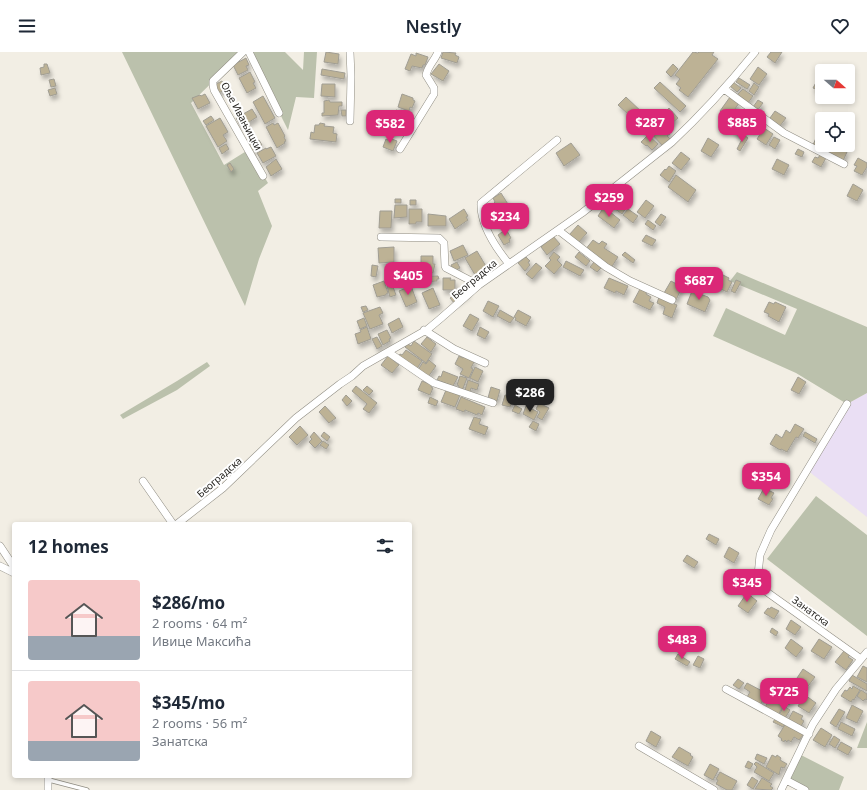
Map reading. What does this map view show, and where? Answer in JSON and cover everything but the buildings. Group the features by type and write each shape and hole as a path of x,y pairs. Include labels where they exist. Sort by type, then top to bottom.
{"street":[{"name":"Оље Ивањицки","path":"243,52 214,81 212,85 263,176"},
{"path":"249,52 279,113"},
{"path":"350,52 350,121"},
{"path":"400,149 434,94 434,88 426,75 427,70 436,58 438,52"},
{"name":"Београдска","path":"180,522 223,488 296,418 363,366 424,330 450,312 479,285 582,213 672,142 724,89 755,52"},
{"path":"724,89 784,133 844,164"},
{"path":"509,264 493,244 482,214 480,203 557,140"},
{"path":"558,230 606,267 630,281 672,300"},
{"path":"381,237 439,238 444,243 446,268 479,285"},
{"path":"424,330 454,349 485,363"},
{"path":"388,352 434,383 493,403"},
{"name":"Занатска","path":"847,404 771,530 760,555 758,575 764,590 861,659"},
{"path":"143,481 172,522"},
{"path":"0,546 12,564"},
{"path":"0,566 12,572"},
{"path":"781,790 809,734 836,689 867,652"},
{"path":"726,689 809,734"},
{"path":"639,746 714,790"},
{"path":"48,778 48,790"},
{"path":"786,780 804,790"}],"lane":[{"path":"48,778 87,790"}],"shaded area":[{"path":"867,393 867,517 807,470 847,404"}],"green space":[{"path":"122,52 243,52 191,103 224,165 248,150 268,183 258,191 272,226 259,259 245,306"},
{"path":"249,52 285,52 303,70 304,52 317,52 314,98 296,97 288,130"},
{"path":"737,272 867,327 867,393 847,404 796,373 713,336 726,308 785,335 797,309 730,281"},
{"path":"207,362 210,366 177,390 123,419 120,415 177,381"},
{"path":"816,496 867,535 867,636 767,559"},
{"path":"867,722 867,748 857,748"},
{"path":"799,754 844,777 839,790 805,790 786,780"}]}
